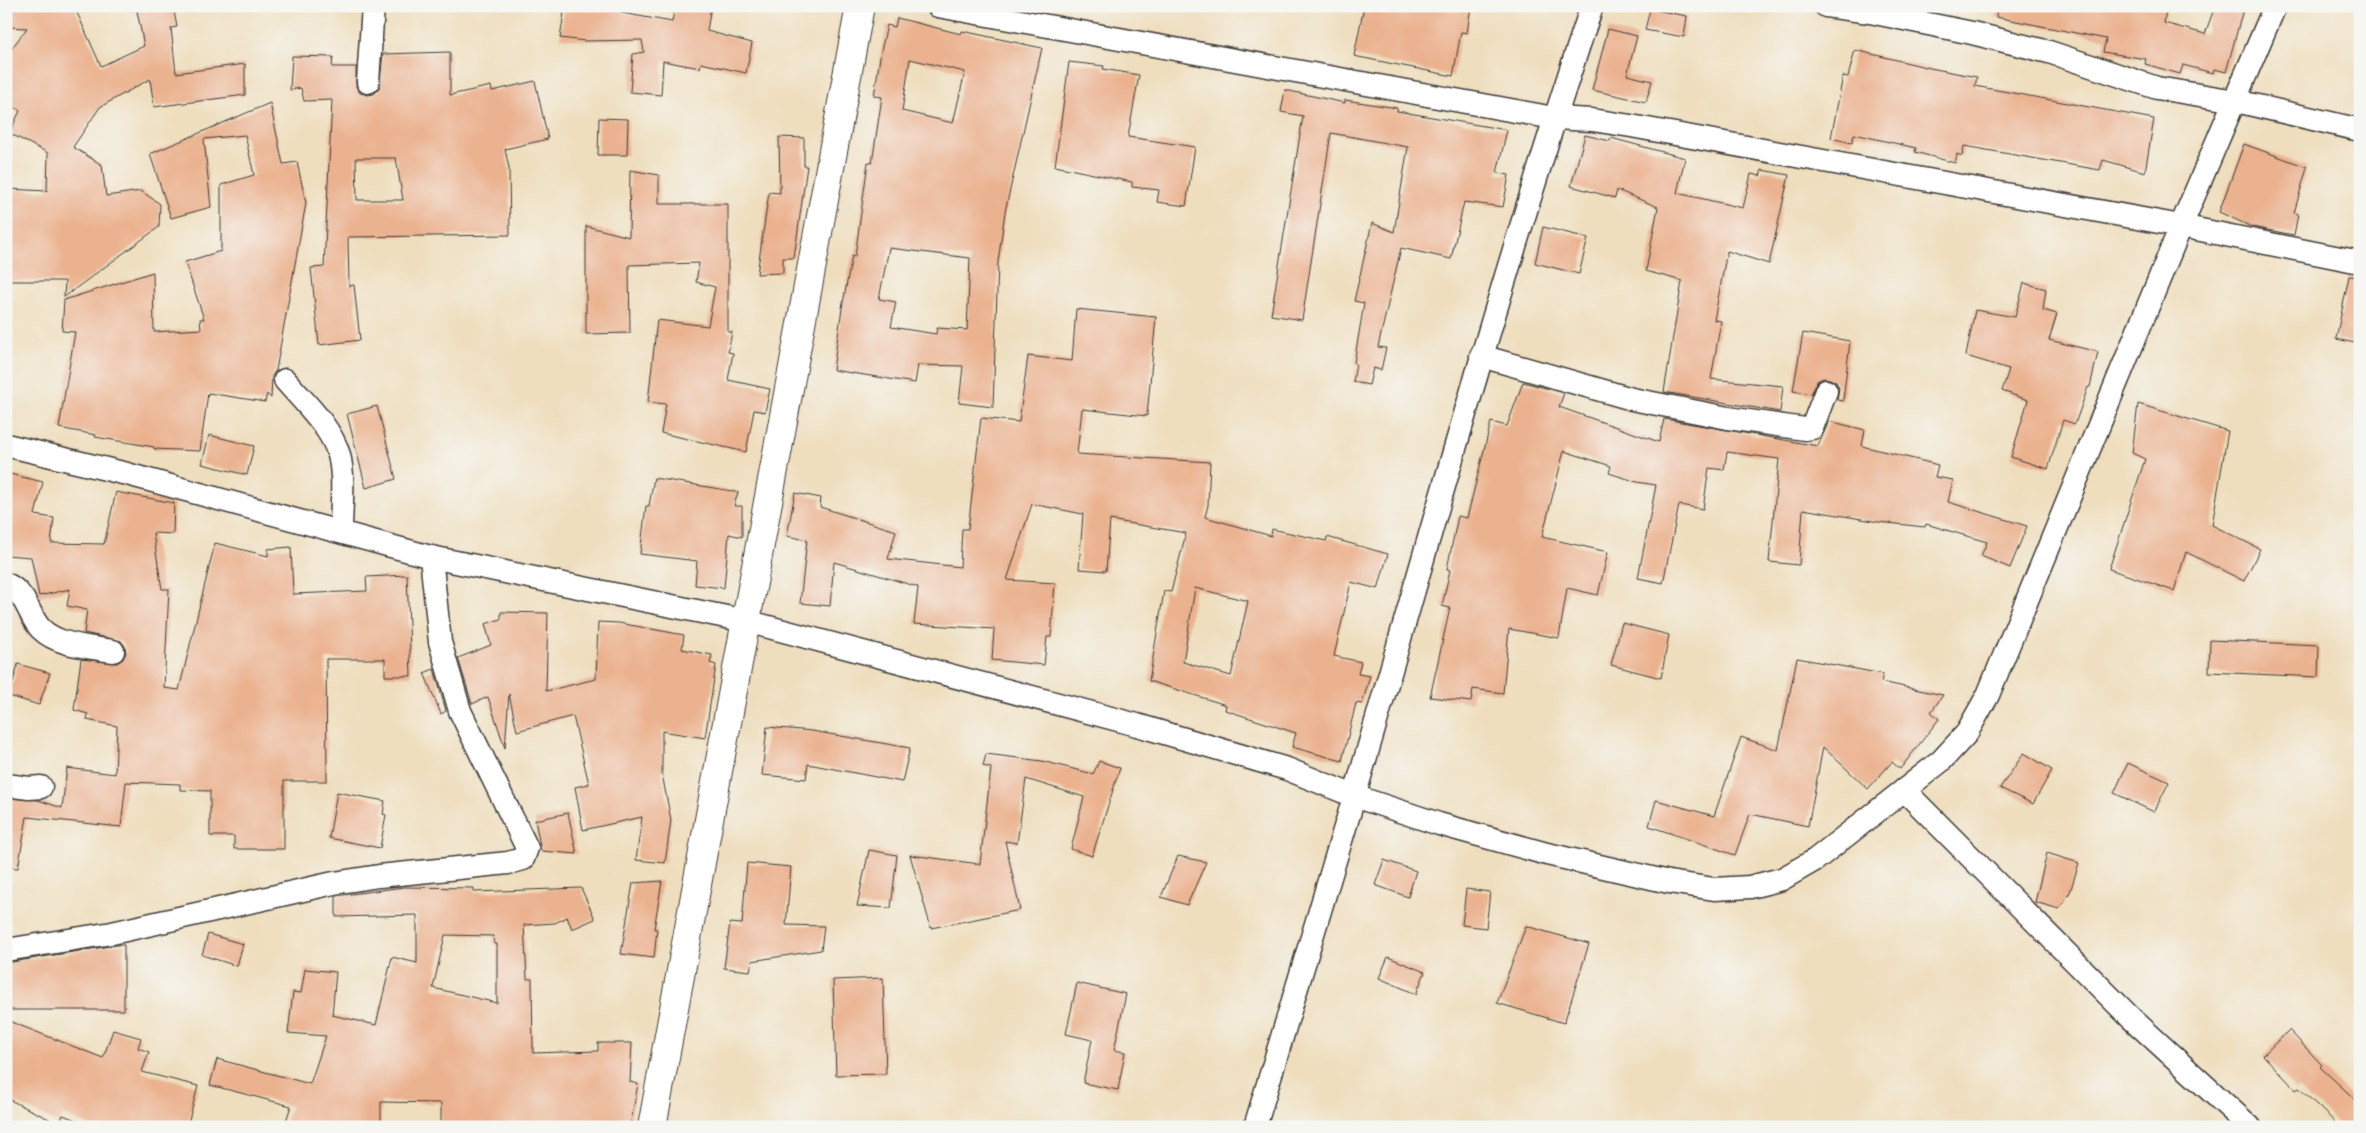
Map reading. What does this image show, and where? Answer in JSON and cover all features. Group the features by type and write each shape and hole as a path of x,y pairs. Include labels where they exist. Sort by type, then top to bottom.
{"street":[{"path":"368,82 373,6"},
{"path":"652,1127 860,6"},
{"path":"938,6 1554,118 1592,120 1631,126 2181,226 2360,262"},
{"path":"1255,1127 1482,356 1554,118 1592,6"},
{"path":"1826,6 1870,12 1972,33 2049,52 2157,88 2236,101 2360,130"},
{"path":"6,446 127,474 431,557 746,621 1137,725 1287,770 1418,818 1547,854 1669,882 1714,889 1750,887 1782,879 1815,860 1941,761 1966,734 1988,695 2181,226 2236,101 2274,6"},
{"path":"1482,356 1632,399 1728,418 1805,429 1812,428 1816,422 1826,391"},
{"path":"285,380 313,412 331,438 338,454 341,468 341,532"},
{"path":"6,950 112,933 334,883 379,876 508,863 524,859 527,848 460,711 440,642 431,557"},
{"path":"6,584 26,602 40,629 67,644 114,651"},
{"path":"6,785 30,788 42,787"},
{"path":"1904,790 2131,1018 2250,1127"}],"building":[{"path":"6,6 74,6 101,66 144,46 136,6 173,6 177,27 171,28 176,73 245,64 245,95 154,107 150,79 100,107 73,147 102,165 106,196 141,191 160,204 159,227 64,297 65,281 6,281 8,189 47,191 48,153 9,133 20,111 6,101 6,56 27,28 6,27"},
{"path":"565,6 622,8 622,13 672,22 675,6 711,6 707,31 752,43 746,73 701,63 700,68 663,61 661,95 630,92 633,54 644,52 642,40 585,41 560,38"},
{"path":"1364,6 1471,6 1467,33 1461,32 1453,76 1354,56"},
{"path":"1997,6 2144,6 2166,10 2164,23 2205,34 2215,6 2244,6 2226,72 2214,69 2213,73 2183,65 2180,74 2145,64 2146,59 2103,52 2106,39 1996,17"},
{"path":"1650,9 1687,16 1684,37 1645,30"},
{"path":"897,18 961,34 962,31 1042,48 1005,212 998,262 993,407 959,403 963,366 918,365 915,383 833,370 852,256 855,257 868,162 872,163 882,97 874,96 881,51 887,25 895,27","holes":["910,59 965,72 953,123 902,111","889,248 970,258 967,330 937,328 936,334 891,327 896,302 879,299"]},
{"path":"1608,29 1637,36 1627,75 1652,81 1646,102 1592,90"},
{"path":"1855,50 1977,77 1975,86 2154,119 2145,172 2103,160 2100,170 1964,146 1962,156 1957,154 1955,163 1915,152 1916,148 1854,134 1852,143 1831,138 1843,76 1848,77"},
{"path":"450,52 450,95 491,86 492,91 535,81 548,139 505,149 509,168 510,235 348,237 349,286 354,285 360,340 319,345 311,268 324,267 332,100 304,101 301,88 290,90 292,56 333,57 332,67 356,67 356,87 360,93 368,95 374,94 379,89 383,54","holes":["356,158 396,158 403,200 357,200"]},
{"path":"1069,62 1104,66 1103,69 1139,75 1128,137 1195,147 1186,206 1157,202 1159,190 1132,187 1132,182 1055,166"},
{"path":"1285,90 1345,103 1345,100 1397,108 1397,111 1507,130 1497,173 1509,175 1503,207 1464,202 1451,259 1401,248 1378,347 1386,348 1381,370 1373,368 1369,385 1353,382 1356,364 1354,363 1364,303 1354,301 1372,223 1394,232 1408,147 1331,133 1302,320 1271,315 1303,116 1281,112"},
{"path":"270,103 283,164 297,162 306,203 276,370 272,376 271,398 267,394 265,402 208,393 200,451 154,449 154,447 95,437 96,435 59,428 75,332 62,331 64,300 153,272 154,332 201,329 200,319 204,319 185,262 221,251 221,185 254,175 245,135 204,139 211,207 171,218 150,154"},
{"path":"599,118 628,119 627,155 598,155"},
{"path":"1585,135 1610,141 1611,138 1685,158 1677,193 1743,208 1751,174 1760,176 1762,170 1789,175 1769,264 1727,251 1714,320 1721,321 1711,379 1783,386 1780,412 1664,392 1682,281 1646,271 1658,207 1617,190 1615,198 1571,186"},
{"path":"779,137 804,138 804,166 807,166 794,258 783,258 783,273 757,274 769,192 780,193"},
{"path":"2244,144 2307,167 2294,213 2298,214 2294,235 2252,227 2219,212"},
{"path":"630,170 659,175 659,204 728,204 728,332 732,332 728,352 733,353 728,380 770,389 765,412 754,410 746,452 661,433 666,404 648,402 657,320 708,326 715,287 696,282 699,263 629,265 630,333 586,334 586,226 629,237"},
{"path":"1543,227 1588,238 1579,274 1535,263"},
{"path":"2349,276 2360,277 2360,344 2336,339"},
{"path":"2024,283 2046,289 2043,310 2057,314 2049,340 2098,352 2090,387 2088,387 2075,424 2063,420 2048,469 2011,457 2028,400 2002,391 2009,369 1966,356 1975,310 2015,317"},
{"path":"1076,309 1156,317 1147,416 1082,409 1077,454 1210,462 1208,505 1205,517 1271,536 1272,529 1326,541 1327,537 1388,554 1378,589 1351,582 1334,656 1361,662 1358,674 1370,676 1362,704 1356,703 1342,761 1292,747 1296,733 1225,710 1226,705 1149,681 1164,591 1171,592 1186,533 1110,520 1106,571 1079,569 1083,514 1032,504 1007,580 1055,583 1051,637 1047,637 1044,665 992,660 994,629 914,624 918,587 834,562 830,606 800,603 807,540 787,536 795,493 821,498 820,507 896,531 888,559 960,567 962,529 968,529 981,418 1019,422 1028,356 1072,361","holes":["1195,588 1248,601 1231,676 1183,662"]},
{"path":"1803,333 1850,341 1843,401 1837,400 1839,388 1836,382 1830,379 1823,378 1817,381 1811,394 1793,391"},
{"path":"1523,382 1564,393 1559,407 1659,442 1664,419 1818,446 1829,421 1865,430 1862,446 1938,465 1935,477 1953,480 1948,502 2027,526 2010,568 1981,556 1987,542 1926,524 1925,527 1879,522 1803,509 1799,565 1769,562 1779,459 1727,452 1724,470 1709,468 1703,509 1679,505 1663,583 1638,578 1656,485 1637,482 1609,473 1611,466 1564,451 1542,537 1608,552 1598,595 1567,588 1559,638 1509,629 1503,693 1473,689 1471,702 1430,697 1450,608 1442,606 1450,570 1447,569 1458,516 1467,518 1491,422 1507,426"},
{"path":"2138,404 2228,431 2212,525 2260,549 2244,581 2186,552 2174,591 2109,569 2145,459 2132,453"},
{"path":"377,406 396,479 366,488 347,414"},
{"path":"209,435 254,446 247,475 202,464"},
{"path":"6,473 43,482 35,515 54,518 51,543 104,544 116,492 174,503 173,534 153,533 162,589 169,589 164,688 179,690 215,543 268,556 268,549 291,547 293,594 367,591 366,577 407,575 411,676 385,676 385,659 326,659 327,781 284,781 284,849 234,849 234,836 210,836 210,791 180,790 180,784 126,782 121,827 27,817 18,868 6,867 6,798 38,800 62,808 67,768 115,774 117,726 87,720 88,714 74,710 81,659 117,663 123,659 126,653 125,646 121,641 84,633 87,610 67,606 70,589 39,596 31,557 6,555"},
{"path":"654,478 738,492 734,506 742,506 742,537 729,534 724,588 695,585 697,561 640,554 646,506 649,506"},
{"path":"501,612 548,613 546,691 596,679 598,622 619,623 684,635 682,649 712,655 710,663 716,665 705,738 662,731 662,774 671,820 665,863 636,860 642,817 583,830 575,787 589,784 573,716 517,731 509,694 505,748 488,697 472,704 458,658 491,645 485,624 501,619"},
{"path":"1622,623 1669,635 1661,678 1611,665"},
{"path":"2210,640 2319,645 2318,677 2209,672"},
{"path":"1797,658 1883,674 1881,682 1943,695 1931,712 1939,719 1900,769 1892,762 1868,789 1823,747 1808,826 1750,814 1735,855 1649,826 1656,800 1714,816 1741,737 1778,750"},
{"path":"18,664 50,673 39,705 9,696"},
{"path":"434,669 446,711 441,714 424,673"},
{"path":"767,727 812,731 910,748 902,782 808,764 806,779 762,775"},
{"path":"2024,753 2052,770 2033,804 2000,788"},
{"path":"986,754 1042,761 1093,774 1099,761 1120,768 1092,856 1071,849 1084,797 1026,779 1017,843 1005,841 1020,910 931,928 910,855 980,864 991,768 983,766"},
{"path":"2128,763 2169,782 2154,812 2114,793"},
{"path":"337,792 385,801 383,814 386,815 380,848 329,838"},
{"path":"568,813 577,854 541,851 535,820"},
{"path":"869,850 897,855 891,908 857,906"},
{"path":"2047,853 2079,863 2070,892 2059,909 2035,902"},
{"path":"1178,856 1206,862 1187,905 1161,897"},
{"path":"1384,860 1416,871 1408,897 1375,885"},
{"path":"747,863 791,867 786,925 824,926 821,950 752,961 750,971 724,968 730,923 742,924"},
{"path":"662,881 654,929 657,929 654,958 621,954 633,883"},
{"path":"404,887 474,888 474,892 581,888 595,919 572,929 567,917 555,923 524,925 527,979 532,979 533,1053 598,1051 598,1043 632,1043 630,1082 638,1084 630,1127 441,1127 441,1103 381,1102 381,1127 284,1127 291,1106 210,1085 217,1059 310,1084 326,1036 288,1033 293,992 301,993 305,969 336,972 332,1015 376,1025 392,957 417,963 417,915 336,917 336,896","holes":["445,935 493,936 494,944 497,944 497,1003 433,988"]},
{"path":"1466,889 1490,892 1486,928 1462,925"},
{"path":"1526,926 1589,944 1564,1023 1497,1003"},
{"path":"208,934 243,944 237,966 202,955"},
{"path":"124,945 124,1010 6,1010 6,963"},
{"path":"1388,957 1425,972 1416,994 1379,978"},
{"path":"883,978 886,1074 836,1075 833,980"},
{"path":"1077,983 1126,994 1114,1050 1125,1052 1118,1090 1083,1083 1092,1040 1066,1034"},
{"path":"6,1020 103,1058 113,1030 141,1038 138,1048 149,1052 142,1072 198,1086 187,1127 93,1127 63,1115 59,1124 6,1098"},
{"path":"2289,1030 2322,1065 2320,1067 2360,1104 2360,1127 2340,1127 2299,1088 2296,1090 2263,1055"}]}
